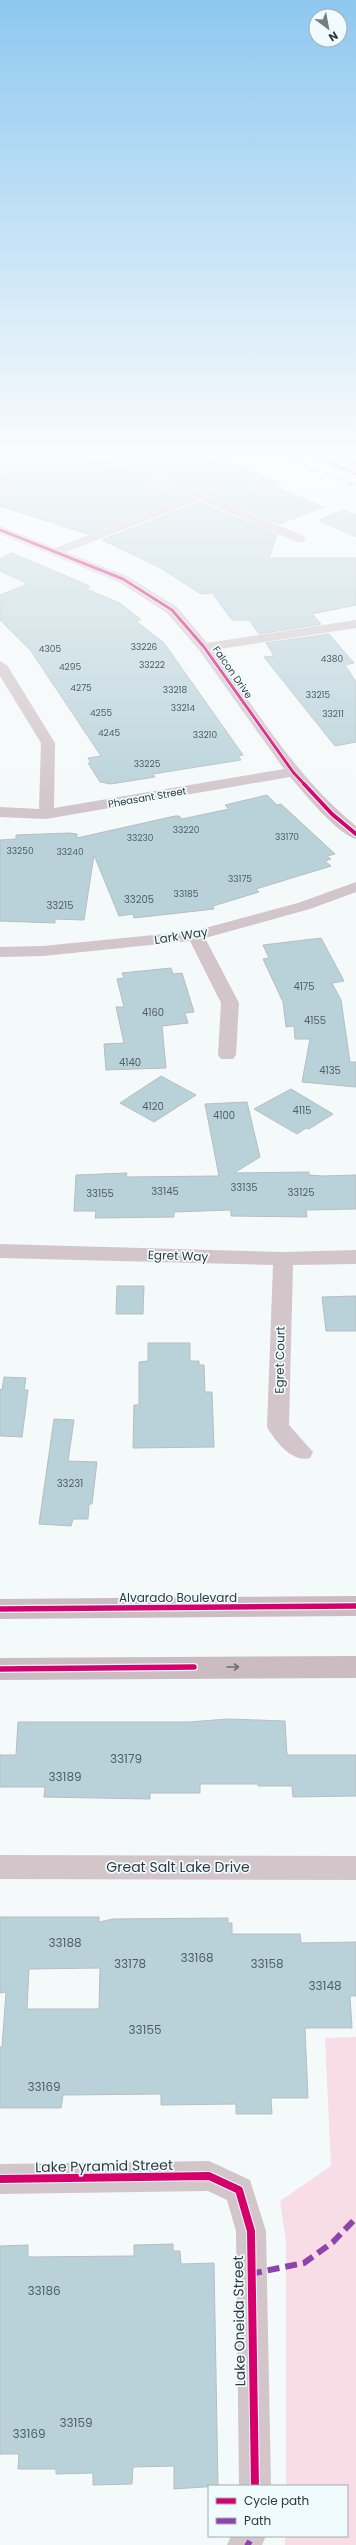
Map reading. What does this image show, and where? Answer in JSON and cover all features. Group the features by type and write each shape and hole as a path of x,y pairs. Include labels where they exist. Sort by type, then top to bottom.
{"main road":[{"name":"Alvarado Boulevard","path":"0,1609 356,1606"},
{"path":"0,1669 356,1667"}],"street":[{"name":"Falcon Drive","path":"106,572 123,579 172,610 204,647 293,772 332,814 356,834"},
{"path":"204,647 356,624"},
{"path":"0,665 48,743 46,814"},
{"name":"Pheasant Street","path":"0,812 46,814 293,772"},
{"name":"Lark Way","path":"0,952 43,951 195,936 304,906 356,887"},
{"path":"195,936 230,1003 227,1055"},
{"name":"Egret Way","path":"0,1251 283,1259 356,1257"},
{"name":"Egret Court","path":"283,1259 278,1427 302,1452"},
{"name":"Great Salt Lake Drive","path":"0,1867 356,1868"},
{"name":"Lake Pyramid Street","path":"0,2179 209,2176"},
{"name":"Lake Oneida Street","path":"209,2176 239,2190 251,2231 250,2274 255,2485"}],"shaded area":[{"path":"356,2037 356,2545 285,2545 285,2537 348,2537 348,2485 286,2485 286,2241 280,2201 331,2166 325,2038"}],"building":[{"path":"2,572 56,572 90,587 86,589 120,603 141,620 136,621 164,643 243,755 238,756 241,760 153,774 155,777 111,784 100,782 88,763 91,763 88,758 101,756 31,651 0,620 0,595 28,584"},
{"path":"166,572 356,572 356,605 312,614 321,624 259,634 249,620 232,620 212,593 201,594"},
{"path":"329,634 354,663 345,665 356,682 356,742 335,746 264,657 274,656 266,643"},
{"path":"267,795 277,805 281,804 335,854 327,856 331,859 325,861 331,866 256,889 259,892 213,906 214,909 134,918 133,914 119,916 94,855 84,920 55,919 55,923 0,921 0,840 16,839 16,835 69,833 77,834 77,838 175,816 179,816 182,819 229,809 225,805"},
{"path":"321,938 344,981 332,983 341,1000 350,1062 356,1062 356,1087 302,1082 310,1039 295,1039 294,1026 286,1027 283,1002 263,959 269,958 263,945"},
{"path":"171,968 173,974 182,973 194,1012 185,1013 188,1023 162,1026 166,1068 106,1070 104,1044 124,1043 116,1007 124,1007 117,979 124,978 122,973"},
{"path":"161,1076 196,1095 154,1122 120,1103"},
{"path":"291,1089 333,1114 309,1129 306,1128 297,1134 254,1109"},
{"path":"247,1102 260,1157 234,1173 309,1172 309,1175 324,1176 356,1175 356,1209 306,1210 307,1217 231,1216 231,1210 174,1212 174,1217 95,1218 96,1211 74,1211 76,1175 127,1173 126,1177 219,1176 205,1104"},
{"path":"117,1286 144,1286 143,1314 116,1314"},
{"path":"356,1296 356,1331 326,1331 322,1297"},
{"path":"148,1343 190,1343 190,1361 199,1361 199,1365 204,1365 205,1392 212,1392 214,1447 133,1448 134,1405 139,1405 139,1362 148,1361"},
{"path":"4,1377 26,1378 24,1390 28,1390 22,1437 0,1436 0,1389 2,1390"},
{"path":"54,1419 74,1420 68,1461 97,1462 92,1504 89,1504 88,1519 73,1519 71,1526 39,1524"},
{"path":"228,1719 285,1721 287,1755 356,1755 356,1796 293,1797 292,1786 258,1786 258,1784 200,1784 200,1793 150,1793 150,1799 44,1797 45,1787 0,1787 0,1755 16,1755 18,1722 189,1722"},
{"path":"0,1917 99,1917 99,1922 113,1919 228,1918 228,1923 232,1923 232,1934 300,1934 301,1943 356,1942 356,1996 350,1996 352,2028 305,2028 308,2098 271,2098 272,2114 236,2114 236,2104 161,2105 161,2094 63,2095 61,2108 0,2108 0,2047 2,2047 6,1992 0,1993","holes":["100,1968 99,2009 27,2009 29,1969"]},
{"path":"173,2244 173,2251 180,2251 181,2264 214,2263 218,2485 174,2489 174,2466 133,2467 132,2484 93,2485 93,2473 56,2474 56,2469 18,2469 19,2454 0,2454 0,2246 28,2245 28,2257 134,2256 134,2245"}],"marked path":[{"path":"250,2274 304,2263 333,2242 356,2218"},
{"path":"246,2542 251,2545"}],"cycle path":[{"path":"105,572 123,579 172,610 204,647 293,772 332,814 356,834"},
{"path":"0,1609 356,1606"},
{"path":"0,1669 194,1667"},
{"path":"0,2179 209,2176 239,2190 251,2231 250,2274 255,2485"}]}
